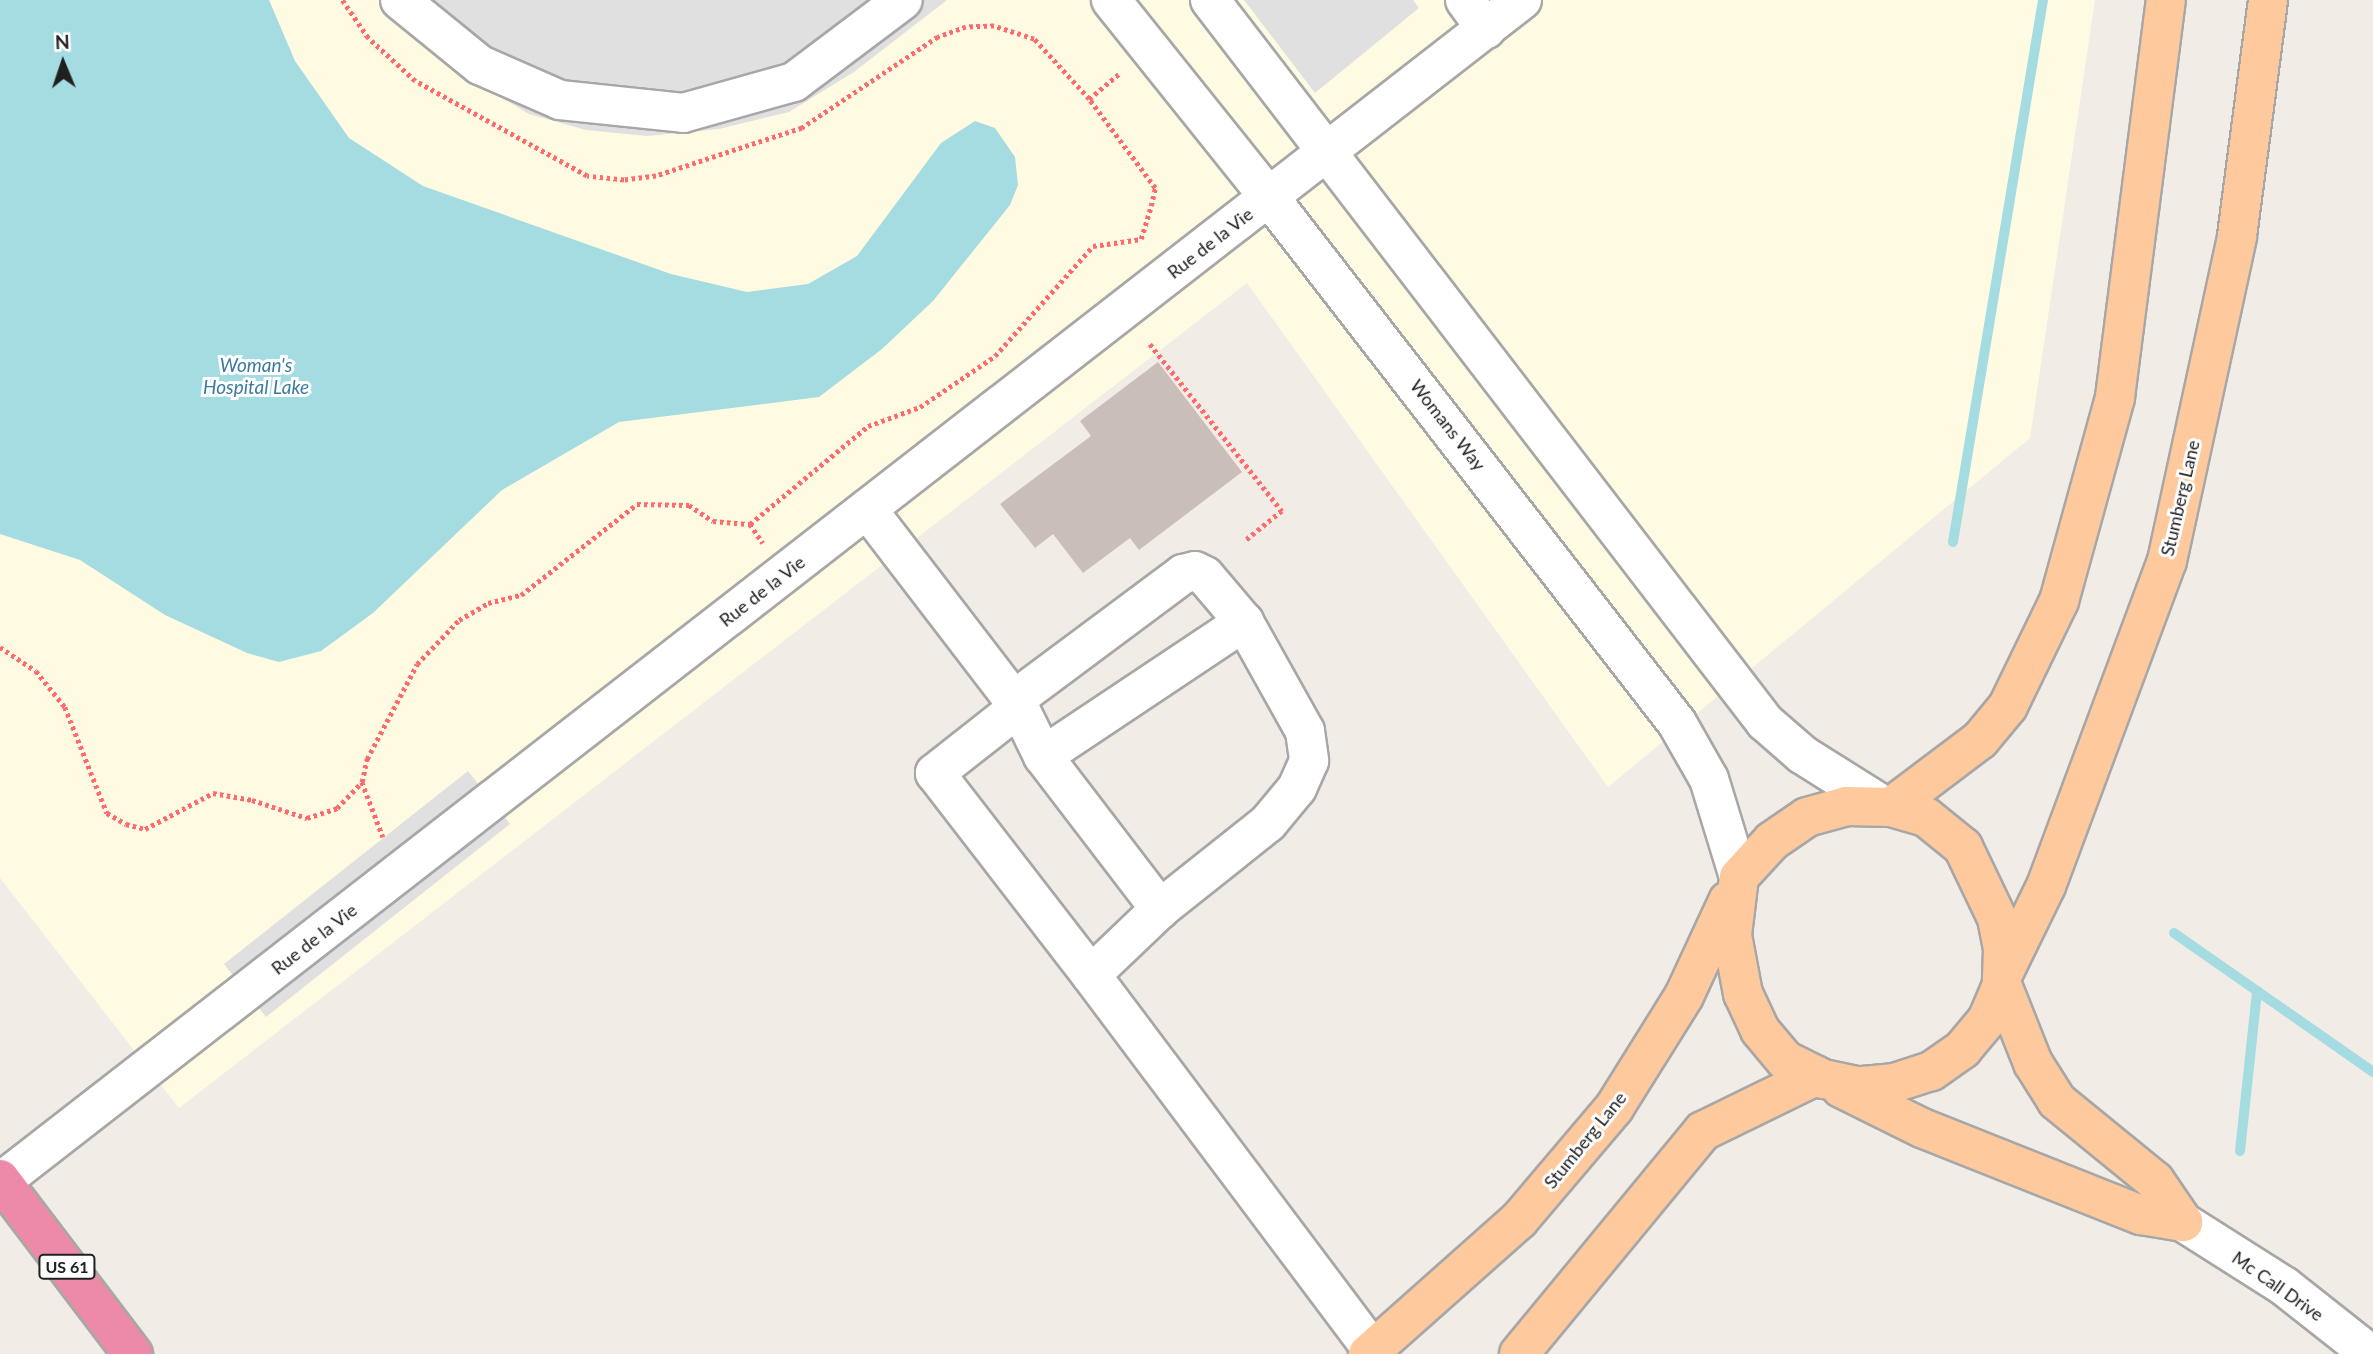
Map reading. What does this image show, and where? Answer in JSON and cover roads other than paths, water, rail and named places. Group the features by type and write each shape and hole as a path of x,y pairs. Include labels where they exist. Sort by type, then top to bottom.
{"highway":[{"name":"US 61","path":"1,1180 133,1354"}],"main road":[{"path":"1888,806 1980,740 2008,706 2059,601 2115,397 2166,0"},
{"name":"Stumberg Lane","path":"1819,1078 1857,1086 1895,1083 1931,1071 1963,1049 1979,1030 2046,886 2167,561 2237,236 2268,0"},
{"name":"Stumberg Lane","path":"1370,1352 1519,1220 1614,1108 1684,996 1739,877 1772,841 1807,817 1847,806 1888,806 1926,817 1963,847 1997,918 2003,978 2033,1063 2057,1101 2155,1181 2183,1222"},
{"path":"1739,877 1732,935 1744,994 1760,1030 1785,1060 1922,1128 2141,1215 2183,1222"},
{"path":"1519,1354 1703,1131 1819,1078"}],"street":[{"path":"400,0 480,65 560,100 683,113 794,82 903,0"},
{"name":"Womans Way","path":"1111,0 1269,197 1676,723 1709,779 1739,877"},
{"path":"1210,0 1765,722 1803,755 1888,806"},
{"name":"Rue de la Vie","path":"1,1180 1326,153 1475,14 1522,0"},
{"path":"867,509 1017,704 1043,756 1160,909"},
{"path":"1091,975 1160,909 1268,823 1297,788 1309,761 1305,731 1244,622 1205,576 1195,571 1183,574 934,773 1091,975 1370,1352"},
{"path":"1043,756 1244,622"},
{"name":"Mc Call Drive","path":"2183,1222 2284,1286 2370,1354"}],"water":[{"name":"Woman's Hospital Lake","path":"0,0 269,0 295,61 349,138 423,186 671,274 747,292 808,284 857,256 941,143 975,121 995,128 1015,157 1018,185 1010,205 933,301 882,349 819,397 619,422 502,490 373,613 321,651 279,662 247,653 165,615 80,560 0,534"}],"waterway":[{"path":"1953,542 2043,0"},
{"path":"2174,933 2373,1072"},
{"path":"2240,1151 2257,991"}]}
